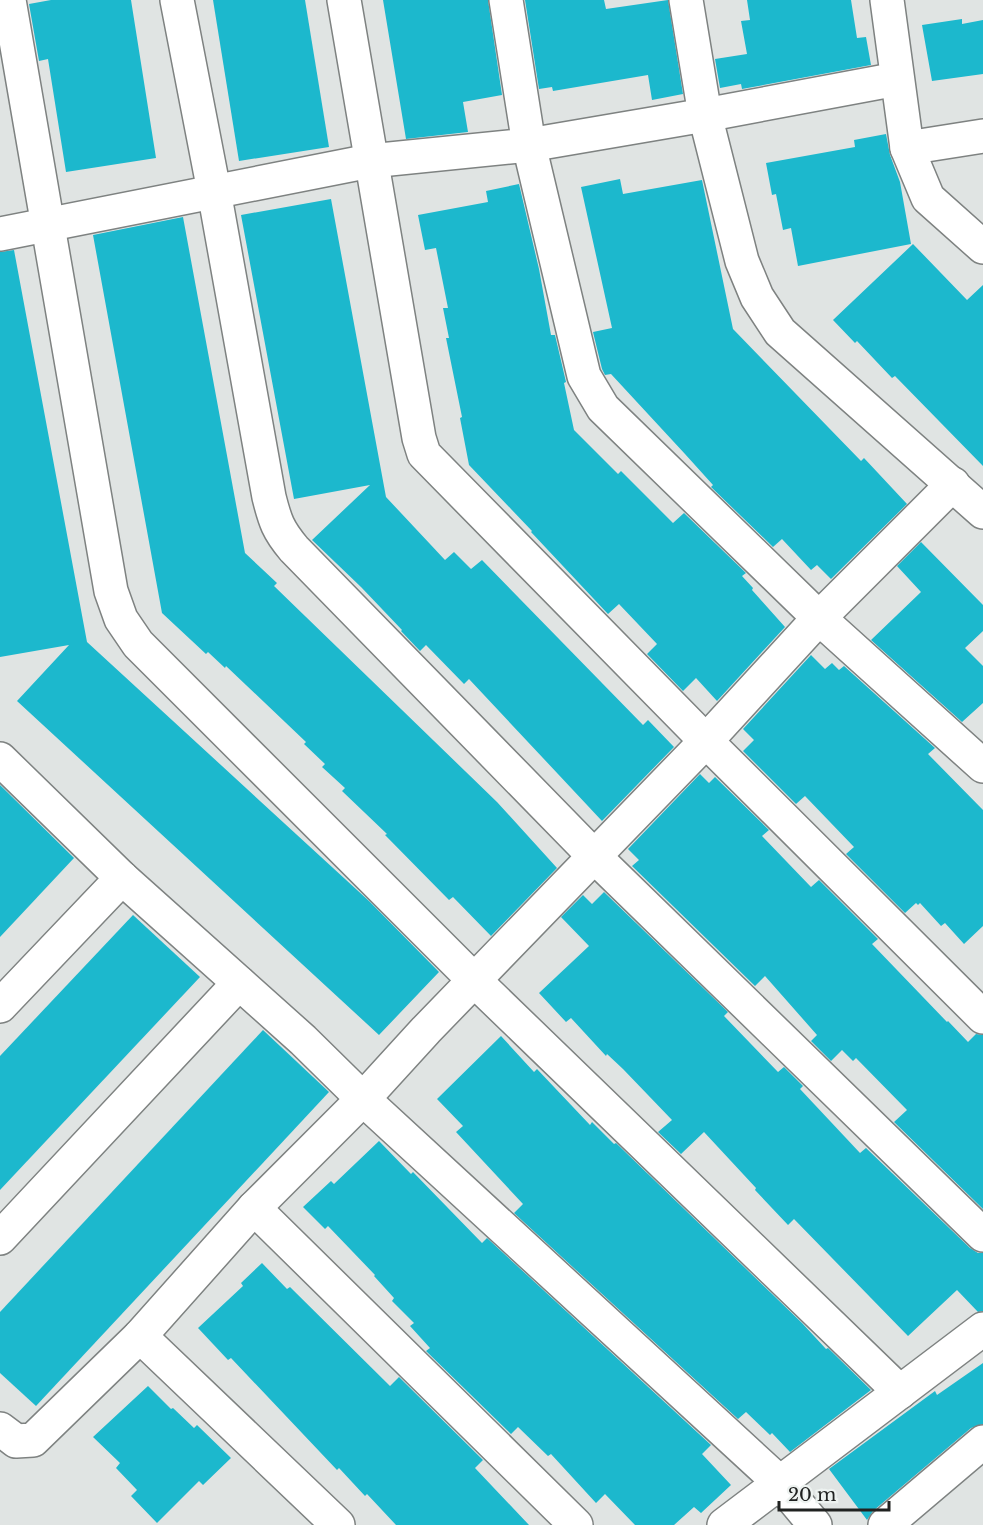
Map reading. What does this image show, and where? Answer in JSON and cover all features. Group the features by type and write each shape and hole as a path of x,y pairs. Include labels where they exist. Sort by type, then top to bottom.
{"street":[{"path":"9,0 46,226 111,591 121,619 138,644 474,980 900,1392"},
{"path":"177,0 269,497 276,525 281,534 594,856 983,1235"},
{"path":"344,0 370,161 419,438 424,454 706,741 983,1017"},
{"path":"506,0 529,145 584,376 603,408 819,618 983,766"},
{"path":"686,0 705,115 742,261 757,297 780,332 983,512"},
{"path":"886,0 907,148 928,198 983,247"},
{"path":"0,234 370,161 529,145 897,79"},
{"path":"907,148 983,136"},
{"path":"0,1429 16,1441 33,1440 140,1336 254,1208 363,1099 474,980 706,741 819,618 953,484"},
{"path":"0,759 122,878 303,1040 363,1099 779,1482 815,1525"},
{"path":"0,1006 122,878"},
{"path":"0,1238 239,983"},
{"path":"254,1208 576,1525"},
{"path":"724,1525 983,1329"},
{"path":"140,1336 338,1525"},
{"path":"885,1525 983,1442"}],"building":[{"path":"51,0 131,0 156,158 66,172 48,59 39,61 29,4"},
{"path":"213,0 305,0 329,147 239,161"},
{"path":"383,0 488,0 502,95 463,102 468,132 406,139"},
{"path":"525,0 604,0 606,9 668,0 683,94 652,100 648,75 553,91 552,87 539,89"},
{"path":"747,0 851,0 857,38 866,37 871,65 742,89 741,84 720,88 715,59 747,54 741,21 750,20"},
{"path":"962,19 962,24 983,20 983,74 932,81 922,25"},
{"path":"886,134 890,155 900,182 911,244 798,266 791,228 783,230 776,194 772,195 766,163 855,147 854,140"},
{"path":"620,179 623,194 702,180 733,329 861,461 864,458 907,504 831,579 817,565 811,570 782,539 773,547 711,487 713,485 611,374 605,375 593,332 612,328 581,187"},
{"path":"519,184 539,269 551,335 555,335 566,382 564,383 574,430 618,474 621,471 673,523 684,513 746,573 742,576 753,588 752,590 785,627 717,701 696,678 683,691 647,654 657,644 619,604 608,614 469,465 446,338 449,338 443,308 448,308 436,248 425,250 418,215 488,202 486,191"},
{"path":"331,199 386,497 445,560 454,552 471,569 482,560 643,725 648,720 674,747 602,821 469,679 464,684 426,645 420,651 361,587 312,540 370,485 294,499 241,215"},
{"path":"183,217 245,553 277,583 274,586 497,802 557,868 491,936 453,897 449,900 385,835 387,834 342,791 345,788 322,767 325,764 304,744 306,742 226,666 225,668 208,652 206,654 162,613 93,235"},
{"path":"913,244 967,300 983,285 983,466 895,376 892,378 857,341 855,343 833,320"},
{"path":"14,250 87,642 369,901 439,972 379,1035 17,701 69,645 0,657 0,252"},
{"path":"921,542 983,605 983,631 965,648 983,666 983,703 962,722 871,640 921,592 897,566"},
{"path":"811,655 825,669 832,663 839,670 844,666 935,748 928,754 983,810 983,926 964,944 945,923 941,926 920,903 918,905 916,903 905,913 846,854 854,847 805,796 796,804 743,751 754,740 743,729"},
{"path":"700,774 709,783 715,777 769,830 762,836 811,887 819,880 878,939 872,944 968,1042 976,1034 983,1035 983,1209 894,1122 907,1110 856,1058 853,1061 842,1050 831,1061 811,1041 817,1035 765,976 755,986 632,866 639,860 628,849"},
{"path":"0,785 74,858 0,937"},
{"path":"604,892 728,1012 724,1016 778,1072 784,1067 803,1086 800,1089 860,1153 866,1148 970,1248 983,1253 983,1311 978,1312 957,1290 908,1336 794,1219 788,1225 704,1132 681,1154 658,1132 672,1120 623,1069 607,1054 606,1056 571,1018 566,1022 539,993 589,946 561,917 583,895 592,904"},
{"path":"133,915 200,977 0,1190 0,1056"},
{"path":"263,1030 329,1092 36,1406 0,1373 0,1312"},
{"path":"501,1036 534,1072 537,1069 590,1125 592,1122 614,1144 616,1143 826,1349 828,1348 871,1390 790,1452 772,1433 770,1435 746,1412 738,1419 514,1213 523,1204 456,1132 463,1126 437,1099"},
{"path":"379,1141 411,1174 413,1172 482,1243 487,1238 711,1445 702,1454 731,1485 701,1513 694,1507 674,1525 635,1525 605,1494 596,1503 551,1454 548,1456 518,1427 511,1434 426,1351 430,1348 410,1326 414,1323 392,1301 394,1298 375,1275 328,1226 325,1229 303,1207 331,1181 334,1184"},
{"path":"262,1263 287,1289 290,1287 390,1386 399,1377 483,1460 475,1468 529,1525 396,1525 367,1494 365,1496 339,1468 337,1470 231,1358 228,1360 198,1328 243,1286 241,1283"},
{"path":"983,1363 983,1424 971,1428 873,1511 867,1520 829,1469 935,1391 937,1395"},
{"path":"148,1386 194,1428 197,1425 231,1458 203,1485 199,1481 157,1523 131,1496 137,1490 116,1468 120,1463 93,1437"}]}
